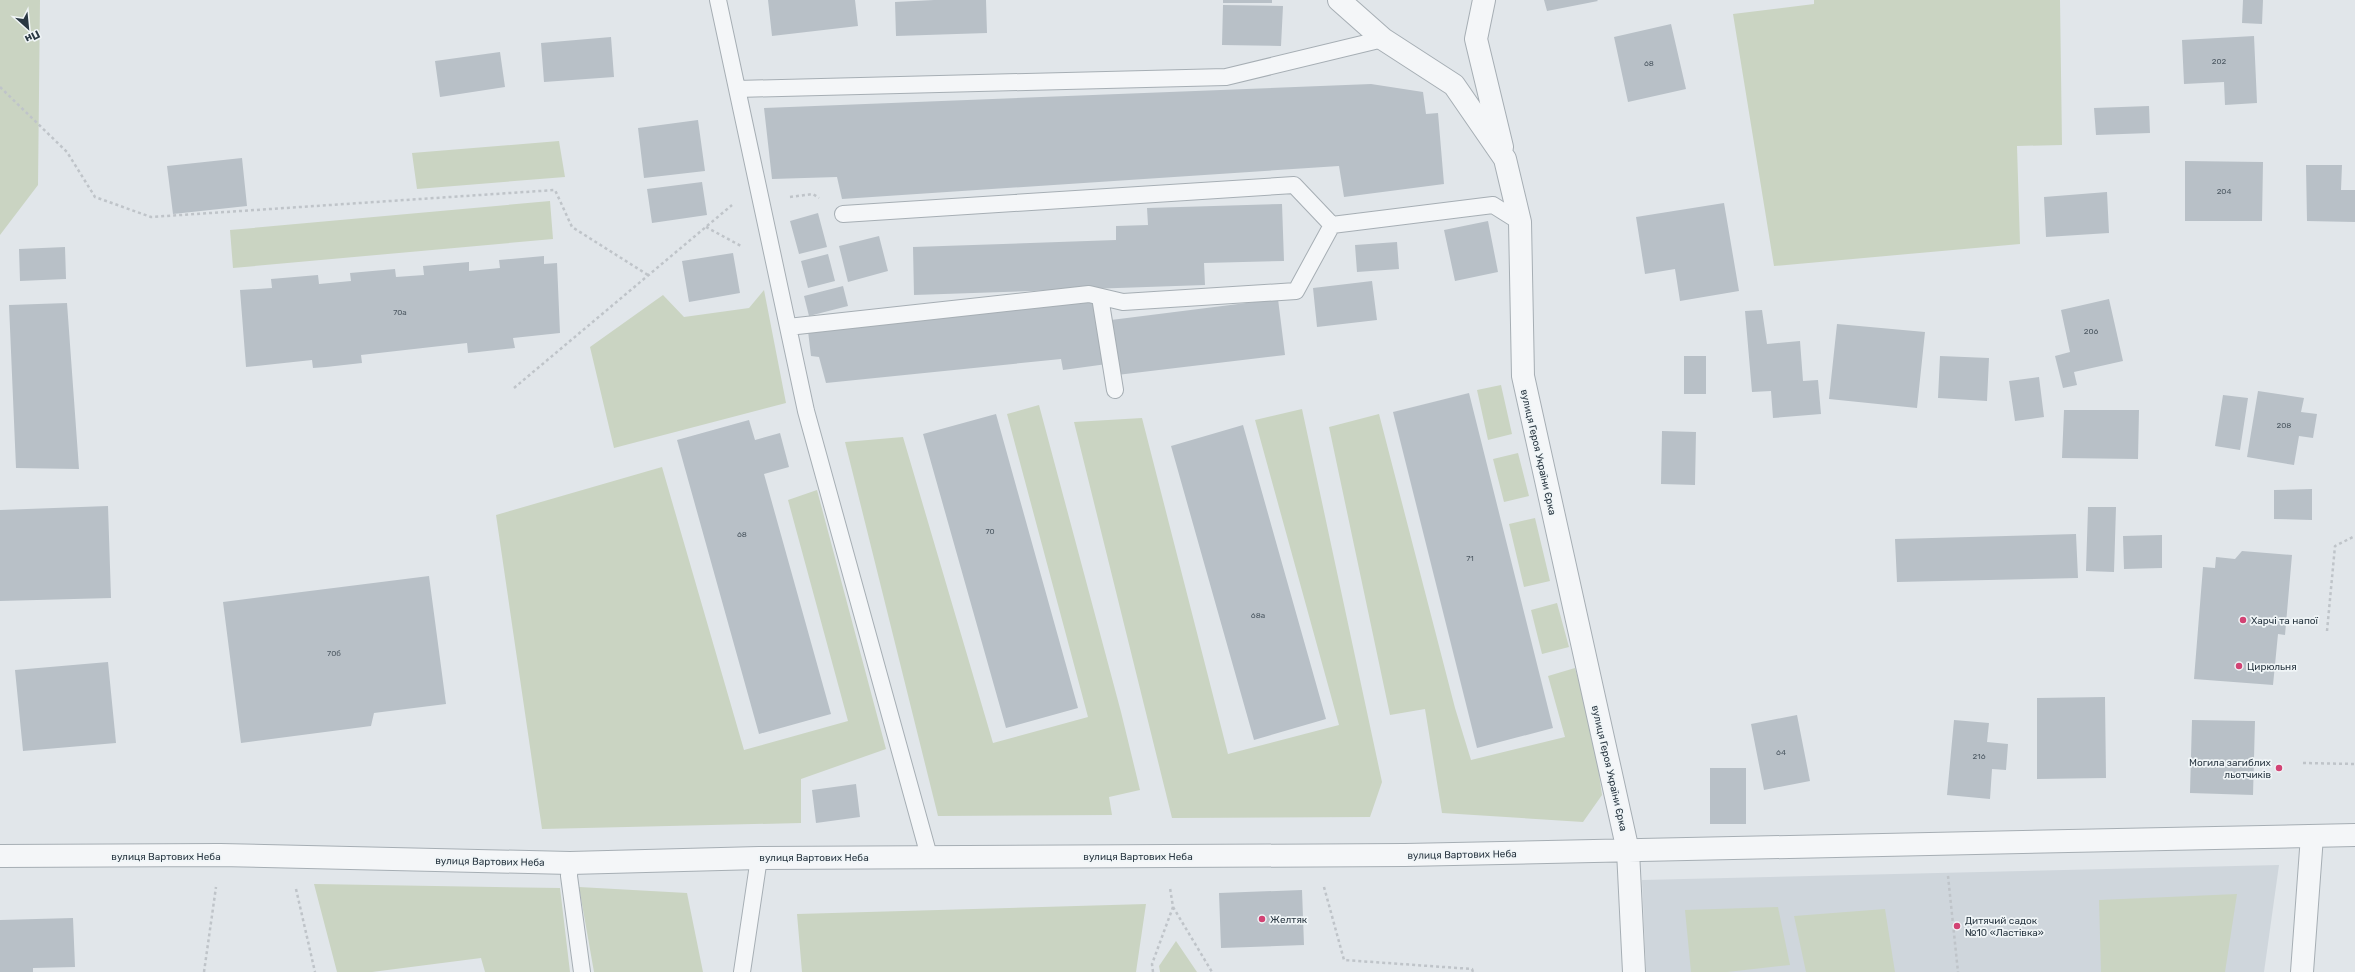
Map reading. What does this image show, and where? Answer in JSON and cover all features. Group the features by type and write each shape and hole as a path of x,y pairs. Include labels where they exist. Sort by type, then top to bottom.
{"street":[{"name":"вулиця Героя України Єрка","path":"1339,0 1383,39 1454,85 1505,159 1520,222 1522,376 1628,851 1634,972"},
{"path":"1484,0 1476,39 1505,159"},
{"name":"вулиця Вартових Неба","path":"0,856 220,856 570,863 760,858 929,856 1164,856 1628,851 2355,835"},
{"path":"2302,972 2312,836"}],"lane":[{"path":"718,0 806,411 929,856"},
{"path":"737,89 1226,77 1383,39"},
{"path":"843,214 1294,185 1332,225"},
{"path":"1332,225 1493,205 1520,222"},
{"path":"788,327 1089,294 1123,302 1296,291 1332,225"},
{"path":"1100,297 1115,390"},
{"path":"742,972 760,858"},
{"path":"570,863 569,876 582,972"}],"path":[{"path":"0,87 67,152 95,197 151,217 555,190 572,227 648,275"},
{"path":"514,388 731,206 753,162"},
{"path":"762,201 813,194 843,214"},
{"path":"2327,631 2335,546 2355,536"},
{"path":"2303,763 2355,764"},
{"path":"204,972 220,856"},
{"path":"1164,856 1172,907 1212,972"},
{"path":"289,857 315,972"},
{"path":"1948,873 1958,972"},
{"path":"1323,884 1344,960 1472,970 1472,972"},
{"path":"1153,972 1152,964 1172,907"}],"shaded area":[{"name":"Дитячий садок №10 «Ластівка»","path":"2279,865 2264,972 1646,972 1642,880"}],"green space":[{"path":"0,0 40,0 38,185 0,235"},
{"path":"1814,0 2060,0 2062,145 2017,146 2020,244 1774,266 1733,14 1814,4"},
{"path":"559,141 565,177 417,189 412,153"},
{"path":"550,201 553,239 233,268 230,230"},
{"path":"764,290 786,403 614,448 590,347 663,295 684,317 749,308"},
{"path":"1501,385 1512,434 1488,440 1477,390"},
{"path":"1039,405 1121,712 1140,790 1109,797 1112,815 938,816 845,442 903,437 993,743 1088,717 1007,414"},
{"path":"1302,409 1382,782 1370,817 1172,818 1074,422 1142,418 1228,754 1339,725 1255,420"},
{"path":"1379,414 1455,708 1471,760 1565,737 1548,676 1575,668 1593,731 1602,795 1583,822 1442,813 1425,709 1390,715 1329,427"},
{"path":"1518,453 1529,496 1504,502 1493,459"},
{"path":"662,467 744,750 848,721 788,500 817,490 886,749 801,779 801,823 542,829 496,515"},
{"path":"1535,518 1550,581 1524,587 1509,524"},
{"path":"1557,603 1569,647 1542,654 1531,610"},
{"path":"314,884 560,888 570,972 485,972 481,958 372,972 337,972"},
{"path":"579,887 687,893 703,972 594,972"},
{"path":"2237,894 2225,972 2101,972 2099,900"},
{"path":"1146,904 1136,972 802,972 797,914"},
{"path":"1778,907 1790,965 1727,972 1691,972 1685,910"},
{"path":"1885,909 1895,972 1806,972 1794,916"},
{"path":"1176,941 1197,972 1160,972 1159,966"}],"building":[{"path":"768,0 855,0 858,26 772,36"},
{"path":"986,0 987,33 896,36 895,2"},
{"path":"1223,0 1272,0 1272,3 1223,3"},
{"path":"1544,0 1597,0 1598,1 1547,11"},
{"path":"2243,0 2263,0 2262,24 2242,23"},
{"path":"1223,5 1283,6 1281,46 1222,45"},
{"path":"1671,24 1686,89 1628,102 1614,37"},
{"path":"2254,36 2257,103 2225,105 2224,82 2184,84 2182,40"},
{"path":"611,37 614,77 544,82 541,43"},
{"path":"500,52 505,87 440,97 435,61"},
{"path":"1371,84 1423,92 1426,114 1438,113 1444,184 1344,197 1339,166 842,199 837,177 772,179 764,108"},
{"path":"2149,106 2150,133 2096,135 2094,108"},
{"path":"698,120 705,171 644,178 638,128"},
{"path":"242,158 247,206 173,214 167,166"},
{"path":"2185,161 2263,162 2262,221 2185,221"},
{"path":"2306,165 2342,165 2341,190 2355,190 2355,222 2307,221"},
{"path":"702,182 707,215 652,223 647,189"},
{"path":"2107,192 2109,233 2046,237 2044,197"},
{"path":"1724,203 1739,291 1680,301 1675,269 1645,274 1636,217"},
{"path":"1282,204 1284,261 1204,263 1205,285 914,295 913,247 1116,240 1116,226 1148,225 1147,208"},
{"path":"818,213 827,247 799,254 790,221"},
{"path":"1488,221 1498,272 1455,281 1444,230"},
{"path":"879,236 888,271 848,282 839,246"},
{"path":"1397,242 1399,269 1357,272 1355,245"},
{"path":"65,247 66,279 20,281 19,249"},
{"path":"733,253 740,293 689,302 682,261"},
{"path":"828,254 835,281 808,288 801,261"},
{"path":"544,256 544,264 557,263 560,333 513,338 515,348 468,353 467,343 361,355 362,363 326,367 313,368 312,360 246,367 240,290 272,288 271,279 318,275 319,284 351,281 350,273 395,269 396,277 424,275 423,266 469,262 469,271 500,268 499,260"},
{"path":"1372,281 1377,320 1317,327 1313,288"},
{"path":"843,286 848,306 809,316 804,296"},
{"path":"1278,299 1285,355 1117,375 1111,320"},
{"path":"2109,299 2123,361 2074,372 2077,385 2063,388 2055,356 2070,352 2061,310"},
{"path":"1091,301 1100,318 1107,364 1063,370 1061,359 826,383 819,357 811,356 808,331"},
{"path":"67,303 79,469 16,468 9,305"},
{"path":"1762,310 1767,344 1800,341 1803,381 1818,380 1821,414 1773,418 1771,391 1752,392 1745,311"},
{"path":"1837,324 1925,332 1917,408 1829,399"},
{"path":"1684,356 1706,356 1706,394 1684,394"},
{"path":"1940,356 1989,358 1987,401 1938,398"},
{"path":"2039,377 2044,417 2015,421 2009,381"},
{"path":"2258,391 2304,398 2301,412 2317,414 2313,438 2299,436 2294,465 2247,457"},
{"path":"1469,393 1553,728 1477,748 1393,412"},
{"path":"2223,395 2248,398 2240,450 2215,446"},
{"path":"2064,410 2139,410 2138,459 2062,458"},
{"path":"996,414 1078,708 1006,728 923,434"},
{"path":"749,420 755,440 780,433 789,467 764,474 831,714 759,734 677,440"},
{"path":"1243,425 1326,719 1254,740 1171,446"},
{"path":"1662,431 1696,432 1695,485 1661,484"},
{"path":"2312,489 2312,520 2274,519 2274,490"},
{"path":"108,506 111,598 0,601 0,510"},
{"path":"2088,507 2116,507 2114,572 2086,571"},
{"path":"2076,534 2078,578 1897,582 1895,539"},
{"path":"2162,535 2162,568 2124,569 2123,536"},
{"name":"Харчі та напої","path":"2242,551 2292,555 2285,635 2278,634 2273,685 2194,679 2203,567 2215,568 2216,557 2235,559"},
{"path":"429,576 446,704 374,713 371,726 241,743 223,602"},
{"path":"108,662 116,743 23,751 15,670"},
{"path":"2105,697 2106,778 2037,779 2037,698"},
{"path":"1797,715 1810,781 1764,790 1751,724"},
{"path":"1954,720 1989,723 1987,742 2008,744 2006,770 1992,769 1990,799 1947,795"},
{"path":"2192,720 2255,721 2253,795 2190,793"},
{"path":"1710,768 1746,768 1746,824 1710,824"},
{"path":"856,784 860,817 816,823 812,790"},
{"name":"Желтяк","path":"1302,890 1304,945 1221,948 1219,893"},
{"path":"73,918 75,967 33,968 33,972 0,972 0,920"}],"place":[{"name":"Харчі та напої","path":"2243,620"},
{"name":"Цирюльня","path":"2239,666"},
{"name":"Могила загиблих льотчиків","path":"2279,768"},
{"name":"Желтяк","path":"1262,919"},
{"name":"Дитячий садок №10 «Ластівка»","path":"1957,926"}]}
